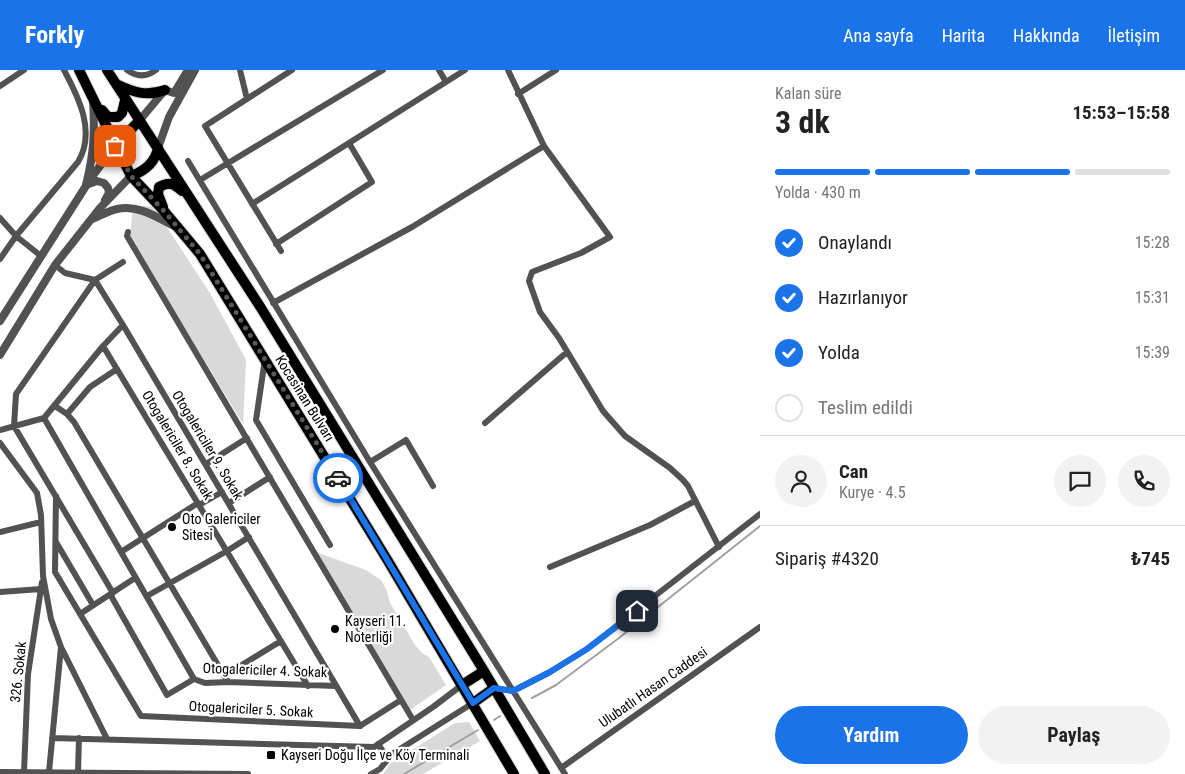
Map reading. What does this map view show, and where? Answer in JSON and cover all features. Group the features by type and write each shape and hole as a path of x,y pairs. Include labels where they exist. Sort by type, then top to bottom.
{"highway":[{"name":"Kocasinan Bulvarı","path":"79,70 131,176 164,211 200,254 473,703 514,774"},
{"name":"Kocasinan Bulvarı","path":"107,70 261,308 484,671 545,774"},
{"path":"115,84 141,94 153,94 165,90"},
{"path":"92,97 105,114 111,118 118,118 122,113 125,100"},
{"path":"115,146 139,121"},
{"path":"131,176 144,171 156,157 158,148"},
{"path":"164,211 158,194 159,187 166,183 174,184 191,198"},
{"path":"462,685 484,671"},
{"path":"473,703 494,688"}],"street":[{"path":"0,86 24,70"},
{"path":"0,259 16,236 78,162 84,149 86,130 82,110 64,70"},
{"path":"127,70 142,76 156,70"},
{"path":"139,121 165,90 174,92 188,70"},
{"path":"158,148 168,117 195,70"},
{"path":"240,70 246,99"},
{"path":"281,251 206,126 292,70"},
{"path":"200,180 227,162 383,70"},
{"path":"439,70 446,82"},
{"path":"252,204 465,70"},
{"path":"508,70 544,146 610,237 566,260 534,271 529,276 540,312 613,424 625,436 677,474 688,486 719,547"},
{"path":"518,94 556,70"},
{"path":"86,185 94,155 95,132 92,97"},
{"path":"276,244 372,182 349,143"},
{"path":"0,321 86,185 115,146"},
{"path":"273,303 412,227 544,146"},
{"path":"188,160 370,462 563,771"},
{"path":"0,355 54,265 100,208 131,176"},
{"path":"86,185 97,181 104,183 108,188 109,193 100,208"},
{"path":"90,220 115,209 140,209 180,230"},
{"path":"0,218 16,236 40,256"},
{"path":"128,232 128,236 414,720"},
{"path":"44,418 194,679 167,695 56,496 14,426 16,394 95,280 123,262"},
{"path":"54,265 65,273 95,280"},
{"name":"Otogalericiler 9. Sokak","path":"95,280 360,726"},
{"path":"0,430 44,418 103,346 123,325"},
{"name":"Otogalericiler 8. Sokak","path":"103,346 308,686"},
{"path":"485,423 567,352"},
{"path":"264,359 256,420 330,545"},
{"path":"67,414 86,391 117,369"},
{"path":"54,406 67,414 74,422 226,679 281,642"},
{"path":"206,464 247,438"},
{"path":"370,462 406,440 433,486"},
{"path":"0,443 37,493 41,522 43,576 51,619 61,648 107,739"},
{"path":"229,503 270,477"},
{"path":"121,552 222,492"},
{"path":"56,496 55,572 80,614 135,578"},
{"path":"550,567 650,525 696,501"},
{"path":"494,688 513,691 550,672 587,649 760,514"},
{"path":"0,532 41,522"},
{"path":"147,596 227,552 249,537"},
{"path":"56,542 93,605"},
{"name":"326. Sokak","path":"24,772 28,674 43,576"},
{"path":"0,592 41,589"},
{"name":"Otogalericiler 5. Sokak","path":"80,614 141,716 360,726"},
{"name":"Ulubatlı Hasan Caddesi","path":"563,771 760,627"},
{"path":"49,772 61,648"},
{"name":"Otogalericiler 4. Sokak","path":"194,679 205,683 226,679 308,686 336,686"},
{"path":"52,738 374,747 462,685"},
{"path":"360,726 401,700"},
{"path":"371,774 380,769 392,754 473,703"},
{"path":"78,772 79,738"},
{"path":"378,744 388,759"},
{"path":"0,772 248,774"}],"shaded area":[{"path":"133,205 154,207 211,295 246,360 243,424 130,238"},
{"path":"313,551 366,570 381,580 387,591 390,603 415,645 422,653 429,657 446,685 410,710"},
{"path":"469,722 480,741 423,774 383,774 390,764 455,723"}],"waterway":[{"path":"532,698 556,685 619,638 760,526"},
{"path":"494,720 500,716"},
{"path":"404,774 478,730"}],"way so far":[{"path":"115,146 131,176 164,211 200,254 338,478"}],"place":[{"name":"Oto Galericiler Sitesi","path":"172,527"},
{"name":"Kayseri 11. Noterliği","path":"335,629"},
{"name":"Kayseri Doğu İlçe ve Köy Terminali","path":"271,755"}],"route":[{"path":"338,478 473,703 494,688 513,691 568,662 637,611"}]}
